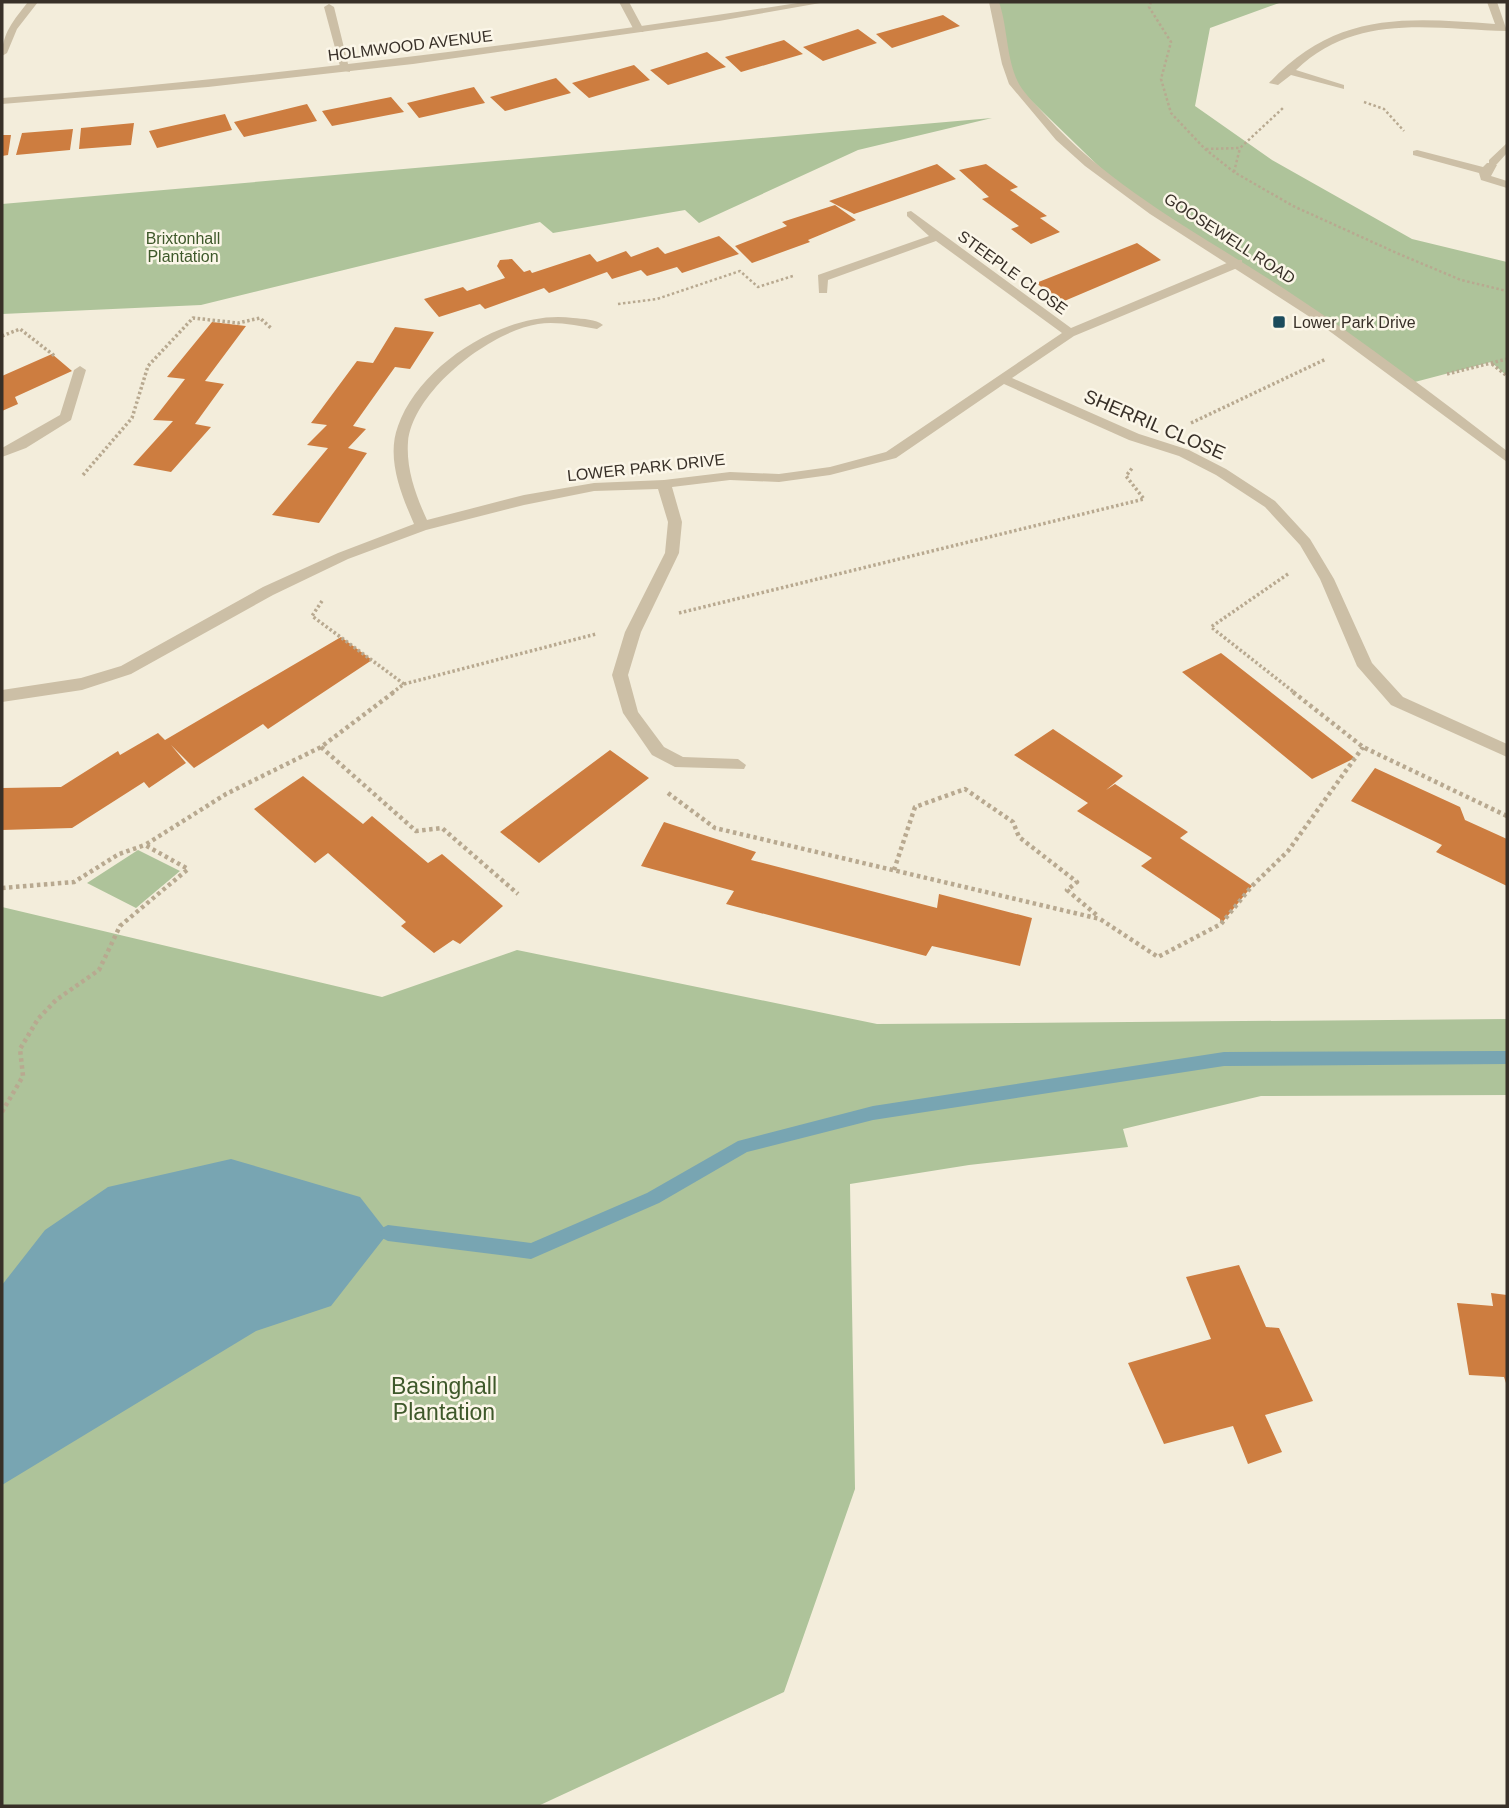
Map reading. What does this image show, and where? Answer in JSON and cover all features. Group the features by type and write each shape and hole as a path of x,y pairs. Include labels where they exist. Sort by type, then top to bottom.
{"street":[{"path":"2,53 12,29 33,2"},
{"path":"624,2 639,30"},
{"name":"HOLMWOOD AVENUE","path":"2,101 346,70 821,2"},
{"name":"GOOSEWELL ROAD","path":"995,2 1004,51 1014,84 1043,121 1079,157 1140,201 1238,262 1358,344 1507,458"},
{"path":"1274,83 1308,52 1341,35 1388,27 1432,24 1504,28 1492,2"},
{"path":"329,7 346,70"},
{"path":"1289,71 1340,87"},
{"path":"1507,146 1489,166 1485,178 1507,185"},
{"path":"1417,153 1489,166"},
{"name":"STEEPLE CLOSE","path":"911,214 937,237 1070,333"},
{"name":"STEEPLE CLOSE","path":"822,284 937,237"},
{"name":"LOWER PARK DRIVE","path":"2,696 82,684 126,670 268,591 355,551 422,526 524,500 594,487 664,484 730,476 779,478 830,471 891,455 1070,333 1238,262"},
{"path":"422,526 405,488 402,455 404,428 420,398 462,356 494,334 534,321 559,320 597,325"},
{"path":"2,453 21,445 66,416 79,373"},
{"name":"SHERRIL CLOSE","path":"1001,378 1150,443 1184,453 1221,472 1270,504 1305,542 1327,579 1365,666 1397,701 1507,751"},
{"path":"664,484 675,522 672,553 637,623 620,675 631,713 658,751 681,763 738,765"}],"path":[{"path":"1151,2 1149,7 1171,42 1161,79 1171,113 1205,149 1234,172 1293,205 1461,280 1507,291"},
{"path":"1234,172 1240,148 1294,98 1268,89 1274,83"},
{"path":"1205,149 1240,148"},
{"path":"618,304 657,299 740,271 758,286 791,275 822,284"},
{"path":"83,475 132,418 148,366 193,318 238,323 260,318 272,329"},
{"path":"2,336 20,328 79,373"},
{"path":"2,888 74,882 118,854 145,845 226,794 321,747 404,684 637,623 1144,499 1126,476 1150,443 1358,344"},
{"path":"1411,383 1507,359"},
{"path":"1491,363 1507,376"},
{"path":"355,551 312,616 404,684"},
{"path":"1313,556 1211,627 1363,747 1507,816"},
{"path":"321,747 416,831 442,828 518,894"},
{"path":"894,870 915,807 965,789 1013,822 1019,837 1077,882 1067,890 1100,919 1158,957 1221,924 1252,886 1288,851 1363,747"},
{"path":"681,763 659,786 715,828 1100,919"},
{"path":"2,1112 23,1076 20,1049 38,1019 56,1000 99,970 120,926 188,869 145,845"}],"green space":[{"path":"990,2 1282,2 1210,28 1195,106 1272,160 1412,239 1507,262 1507,376 1491,362 1411,383 1115,182 1014,84"},
{"name":"Brixtonhall Plantation","path":"992,118 858,150 699,223 685,210 553,233 540,222 201,305 2,314 2,204"},
{"path":"138,850 180,871 136,908 87,883"},
{"name":"Basinghall Plantation","path":"2,907 382,997 517,950 877,1024 1507,1019 1507,1095 1261,1096 1123,1129 1128,1147 969,1165 850,1184 855,1489 784,1692 538,1806 2,1806"}],"water":[{"path":"231,1159 360,1197 388,1233 331,1306 256,1331 2,1485 2,1285 45,1230 108,1187"}],"building":[{"path":"943,15 960,26 892,48 876,34"},
{"path":"858,29 877,43 823,61 803,47"},
{"path":"784,40 803,54 741,72 725,57"},
{"path":"707,52 726,67 668,85 650,70"},
{"path":"634,65 650,80 589,98 572,83"},
{"path":"556,78 571,93 505,111 490,97"},
{"path":"474,87 485,103 419,118 407,103"},
{"path":"391,97 404,112 332,126 322,111"},
{"path":"307,104 317,121 244,137 234,122"},
{"path":"225,114 232,130 157,148 149,131"},
{"path":"134,123 131,145 79,149 81,128"},
{"path":"73,129 70,150 16,155 22,133"},
{"path":"2,135 11,135 8,155 2,156"},
{"path":"937,164 956,179 854,214 829,201"},
{"path":"986,164 1018,187 1010,190 1047,216 1040,218 1060,232 1031,244 1011,229 1019,226 982,199 989,197 959,170"},
{"path":"835,205 856,220 808,240 810,242 752,263 735,246 787,226 782,222"},
{"path":"719,236 739,254 682,273 677,267 647,276 641,270 612,279 607,272 549,293 544,288 485,309 480,304 439,317 424,299 463,287 467,291 505,278 497,266 500,260 512,259 524,272 530,270 532,273 590,254 597,262 626,251 631,257 658,247 665,254"},
{"path":"1137,243 1161,260 1062,302 1036,283"},
{"path":"212,322 246,326 205,381 224,384 195,424 211,427 171,472 133,465 173,421 153,420 185,379 167,377"},
{"path":"395,327 434,332 410,369 395,367 353,426 366,429 348,448 367,453 319,523 272,515 328,448 307,445 327,425 311,423 357,361 373,363"},
{"path":"52,354 72,371 15,397 18,404 2,411 2,376"},
{"path":"341,637 372,660 268,729 263,724 194,768 171,745 186,763 149,788 144,782 72,828 2,830 2,788 61,787 118,751 120,755 158,733 165,740"},
{"path":"1221,653 1355,758 1312,779 1182,672"},
{"path":"1053,729 1123,776 1106,790 1115,784 1188,832 1180,838 1252,886 1221,924 1220,919 1141,866 1152,858 1077,811 1088,803 1014,755"},
{"path":"610,750 649,778 539,863 500,832"},
{"path":"1375,768 1460,807 1465,820 1507,839 1507,886 1436,852 1442,845 1351,801"},
{"path":"303,776 363,824 372,816 428,863 442,854 503,906 460,944 453,940 434,953 401,926 406,922 328,853 315,863 254,809"},
{"path":"664,822 756,852 751,860 937,908 939,894 1032,918 1020,966 932,946 926,956 726,904 734,891 641,866"},
{"path":"1239,1265 1266,1327 1279,1328 1313,1401 1265,1415 1282,1452 1248,1464 1233,1426 1164,1444 1128,1363 1211,1339 1186,1277"},
{"path":"1491,1293 1507,1295 1507,1386 1504,1377 1469,1375 1457,1303 1493,1306"}],"waterway":[{"path":"388,1233 531,1251 653,1198 744,1146 873,1113 1224,1059 1507,1057"}],"place":[{"name":"Lower Park Drive","path":"1279,322"}]}
